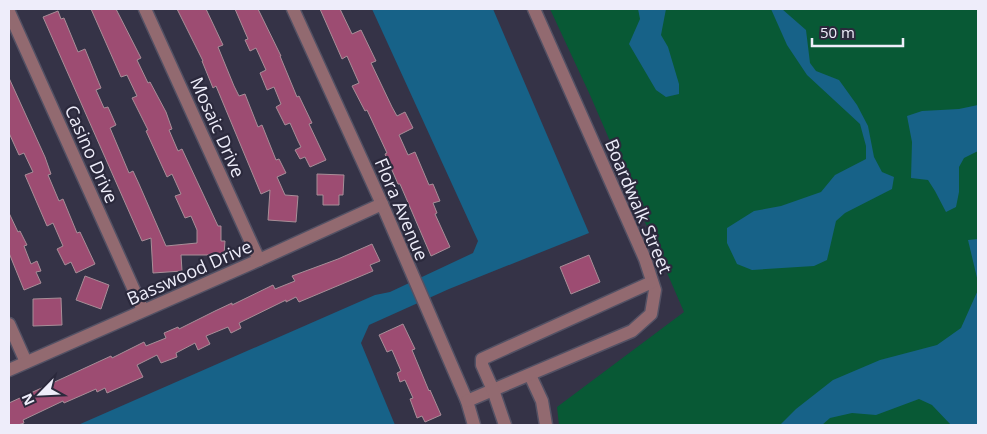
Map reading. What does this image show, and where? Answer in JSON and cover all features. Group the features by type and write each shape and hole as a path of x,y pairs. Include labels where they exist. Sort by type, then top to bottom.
{"street":[{"name":"Mosaic Drive","path":"145,9 259,260"},
{"name":"Flora Avenue","path":"293,9 382,204 467,401 474,425"},
{"name":"Boardwalk Street","path":"467,401 632,331 651,314 654,290 645,260 534,9"},
{"name":"Casino Drive","path":"9,12 143,310"},
{"name":"Basswood Drive","path":"9,370 382,204"},
{"path":"505,425 482,365 482,359 652,282"},
{"path":"9,324 26,362"},
{"path":"530,374 542,401 546,425"}],"green space":[{"path":"550,9 978,9 978,425 559,425 557,407 684,312 590,95"}],"water":[{"path":"372,9 493,9 589,233 449,289 369,325 361,343 395,425 78,425 375,295 390,292 473,253 478,241"},
{"path":"638,9 666,9 661,35 668,47 679,84 679,94 666,97 656,90 629,44 640,19"},
{"path":"771,9 782,9 806,30 810,63 816,71 839,80 857,105 868,126 874,157 882,172 894,177 892,189 845,213 836,221 827,260 814,266 752,270 737,264 727,243 727,228 754,211 781,206 821,192 835,175 866,159 866,146 860,124 807,75 787,45"},
{"path":"978,105 978,151 964,158 959,167 959,192 956,207 946,212 928,180 911,178 912,142 907,116 922,111 959,109"},
{"path":"978,239 978,282 968,240"},
{"path":"978,290 978,425 951,425 932,405 919,399 876,415 852,413 830,418 822,425 780,425 796,409 833,380 880,360 937,345 961,328"}],"building":[{"path":"91,9 116,9 141,58 137,60 148,83 150,82 166,112 172,129 169,130 178,151 182,149 218,226 221,226 221,241 225,241 224,255 181,255 182,271 153,273 151,238 142,241 43,17 58,11 61,19 64,18 78,52 85,49 101,88 96,90 104,108 108,107 116,125 110,128 129,173 133,171 166,246 197,243 197,230 191,216 185,218 175,196 181,194 172,174 167,177 146,131 148,130 132,98 137,96 127,75 121,77"},
{"path":"177,9 206,9 223,45 218,47 234,86 239,96 245,94 258,127 262,125 276,160 279,159 286,173 277,177 285,195 298,196 296,222 268,220 270,190 261,194 216,86 213,88 203,61"},
{"path":"235,9 258,9 281,56 297,97 299,96 312,123 309,124 326,160 310,167 305,157 300,159 295,150 301,147 290,123 285,125 276,107 281,104 274,87 267,90 260,73 266,70 256,48 250,51 245,40 248,39"},
{"path":"320,9 340,9 352,34 361,30 376,61 371,63 392,107 397,116 405,112 413,128 399,135 408,155 415,152 429,185 433,184 440,201 433,203 437,213 435,214 450,247 431,256 385,154 387,153 367,110 365,111 352,86 359,83 347,56 342,59"},
{"path":"9,78 45,157 51,174 48,175 59,201 63,199 77,233 80,232 95,264 76,273 71,262 65,265 57,249 63,246 53,223 47,226 25,175 33,172 24,153 19,155 9,133"},
{"path":"317,174 344,175 343,195 339,195 339,205 323,205 323,195 317,195"},
{"path":"9,213 27,245 24,246 31,264 37,261 41,271 36,272 41,283 24,290 9,253"},
{"path":"372,244 380,261 370,265 373,271 299,302 296,297 286,302 286,300 239,323 241,328 231,333 228,327 206,336 210,344 198,350 195,343 176,353 177,357 161,363 157,355 137,365 143,377 107,393 105,388 97,392 96,389 64,403 63,401 23,420 24,423 9,425 9,403 144,342 146,346 166,338 164,333 178,327 179,329 273,285 275,289 295,281 292,276"},
{"path":"589,255 600,282 571,294 560,267"},
{"path":"85,276 109,285 101,309 76,300"},
{"path":"61,298 62,325 33,326 33,299"},
{"path":"403,324 415,349 412,350 429,391 441,415 425,422 422,416 417,418 410,399 413,398 405,380 400,382 397,373 401,371 392,350 387,352 379,335"}]}
